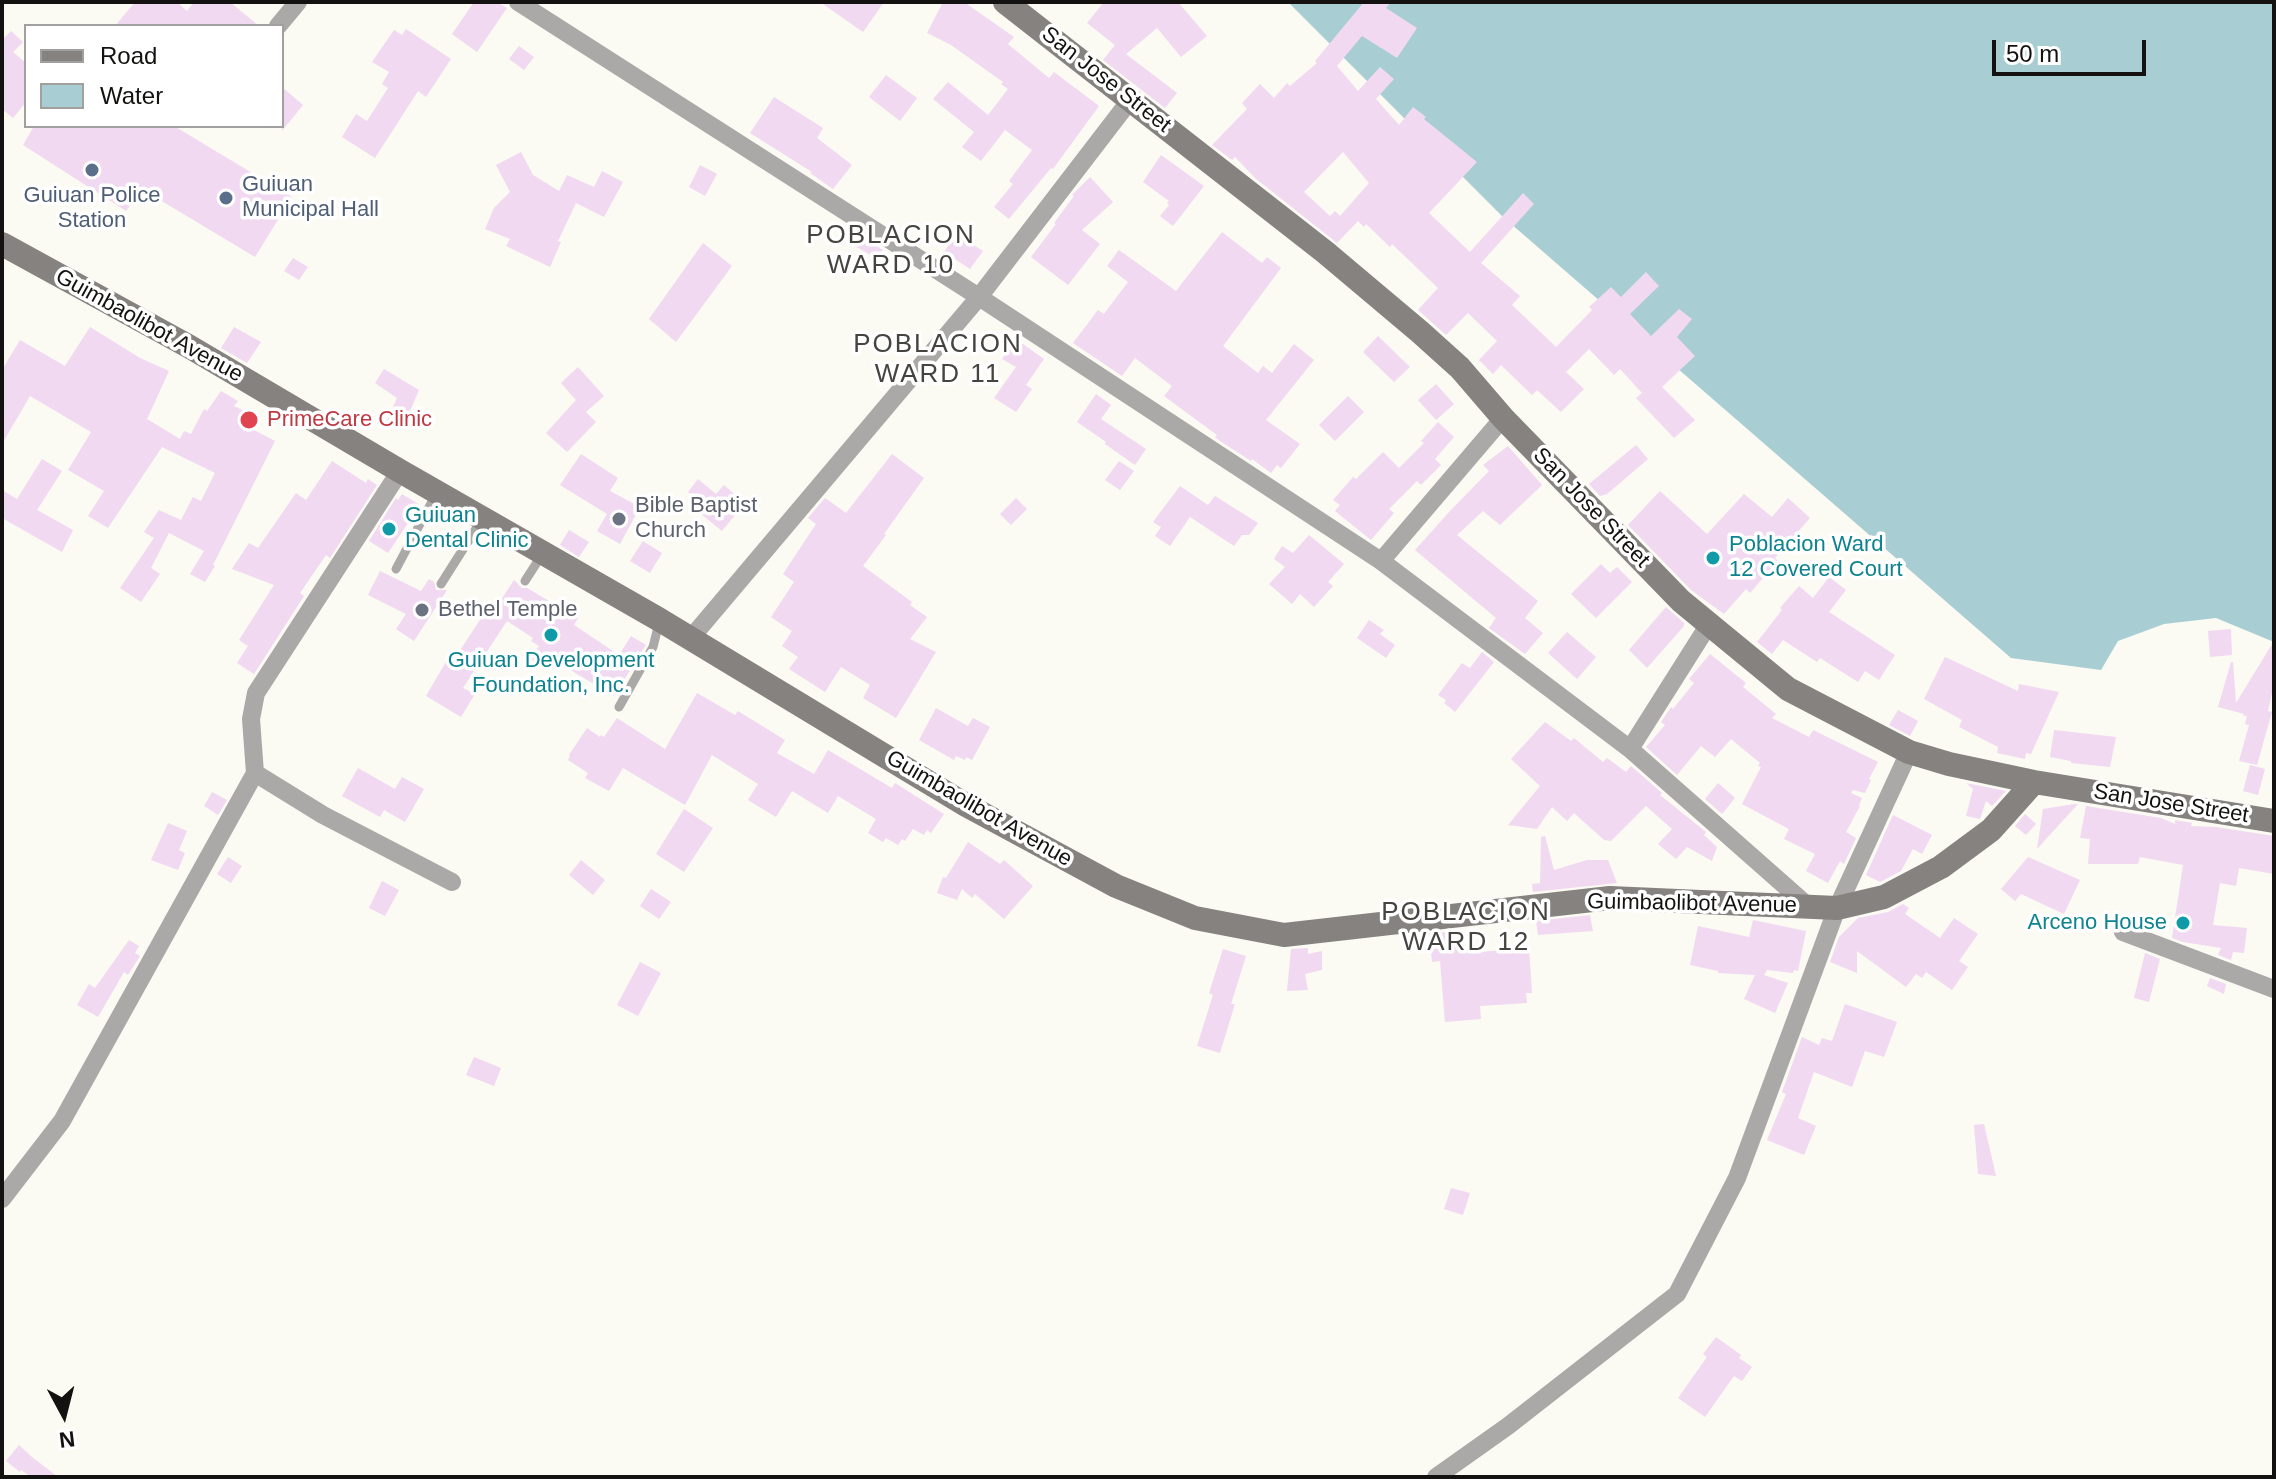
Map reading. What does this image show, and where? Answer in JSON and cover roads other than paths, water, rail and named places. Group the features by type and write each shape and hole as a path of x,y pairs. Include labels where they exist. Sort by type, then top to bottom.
{"street":[{"path":"280,24 298,2"},
{"path":"518,2 979,297 1381,561 1630,749 1809,907"},
{"name":"San Jose Street","path":"1005,2 1325,252 1408,322 1460,368 1503,418 1681,601 1788,689 1909,752 1949,764 2034,782 2274,821"},
{"path":"691,638 979,297 1131,99"},
{"name":"Guimbaolibot Avenue","path":"2,244 190,347 691,638 966,805 1116,886 1195,918 1284,935 1610,898 1837,908 1884,897 1941,867 1991,830 2034,782"},
{"path":"1381,561 1503,418"},
{"path":"2,1199 62,1121 255,773 251,719 256,693 400,471"},
{"path":"1630,749 1709,624"},
{"path":"1436,1477 1508,1426 1677,1294 1737,1178 1837,908 1909,752"},
{"path":"255,773 323,815 452,882"},
{"path":"2123,932 2274,989"}],"lane":[{"path":"396,569 437,492"},
{"path":"441,584 482,518"},
{"path":"525,581 543,553"},
{"path":"619,707 653,647 660,620"}],"water":[{"path":"1288,2 2274,2 2274,642 2216,618 2164,624 2118,641 2101,670 2011,658 1502,216"}],"place":[{"name":"Guiuan Police Station","path":"92,170"},
{"name":"Guiuan Municipal Hall","path":"226,198"},
{"name":"PrimeCare Clinic","path":"249,420"},
{"name":"Bible Baptist Church","path":"619,519"},
{"name":"Guiuan Dental Clinic","path":"389,529"},
{"name":"Poblacion Ward 12 Covered Court","path":"1713,558"},
{"name":"Bethel Temple","path":"422,610"},
{"name":"Guiuan Development Foundation, Inc.","path":"551,635"},
{"name":"Arceno House","path":"2183,923"}],"district":[{"name":"POBLACION WARD 10","path":"891,251"},
{"name":"POBLACION WARD 11","path":"938,360"},
{"name":"POBLACION WARD 12","path":"1466,928"}]}
